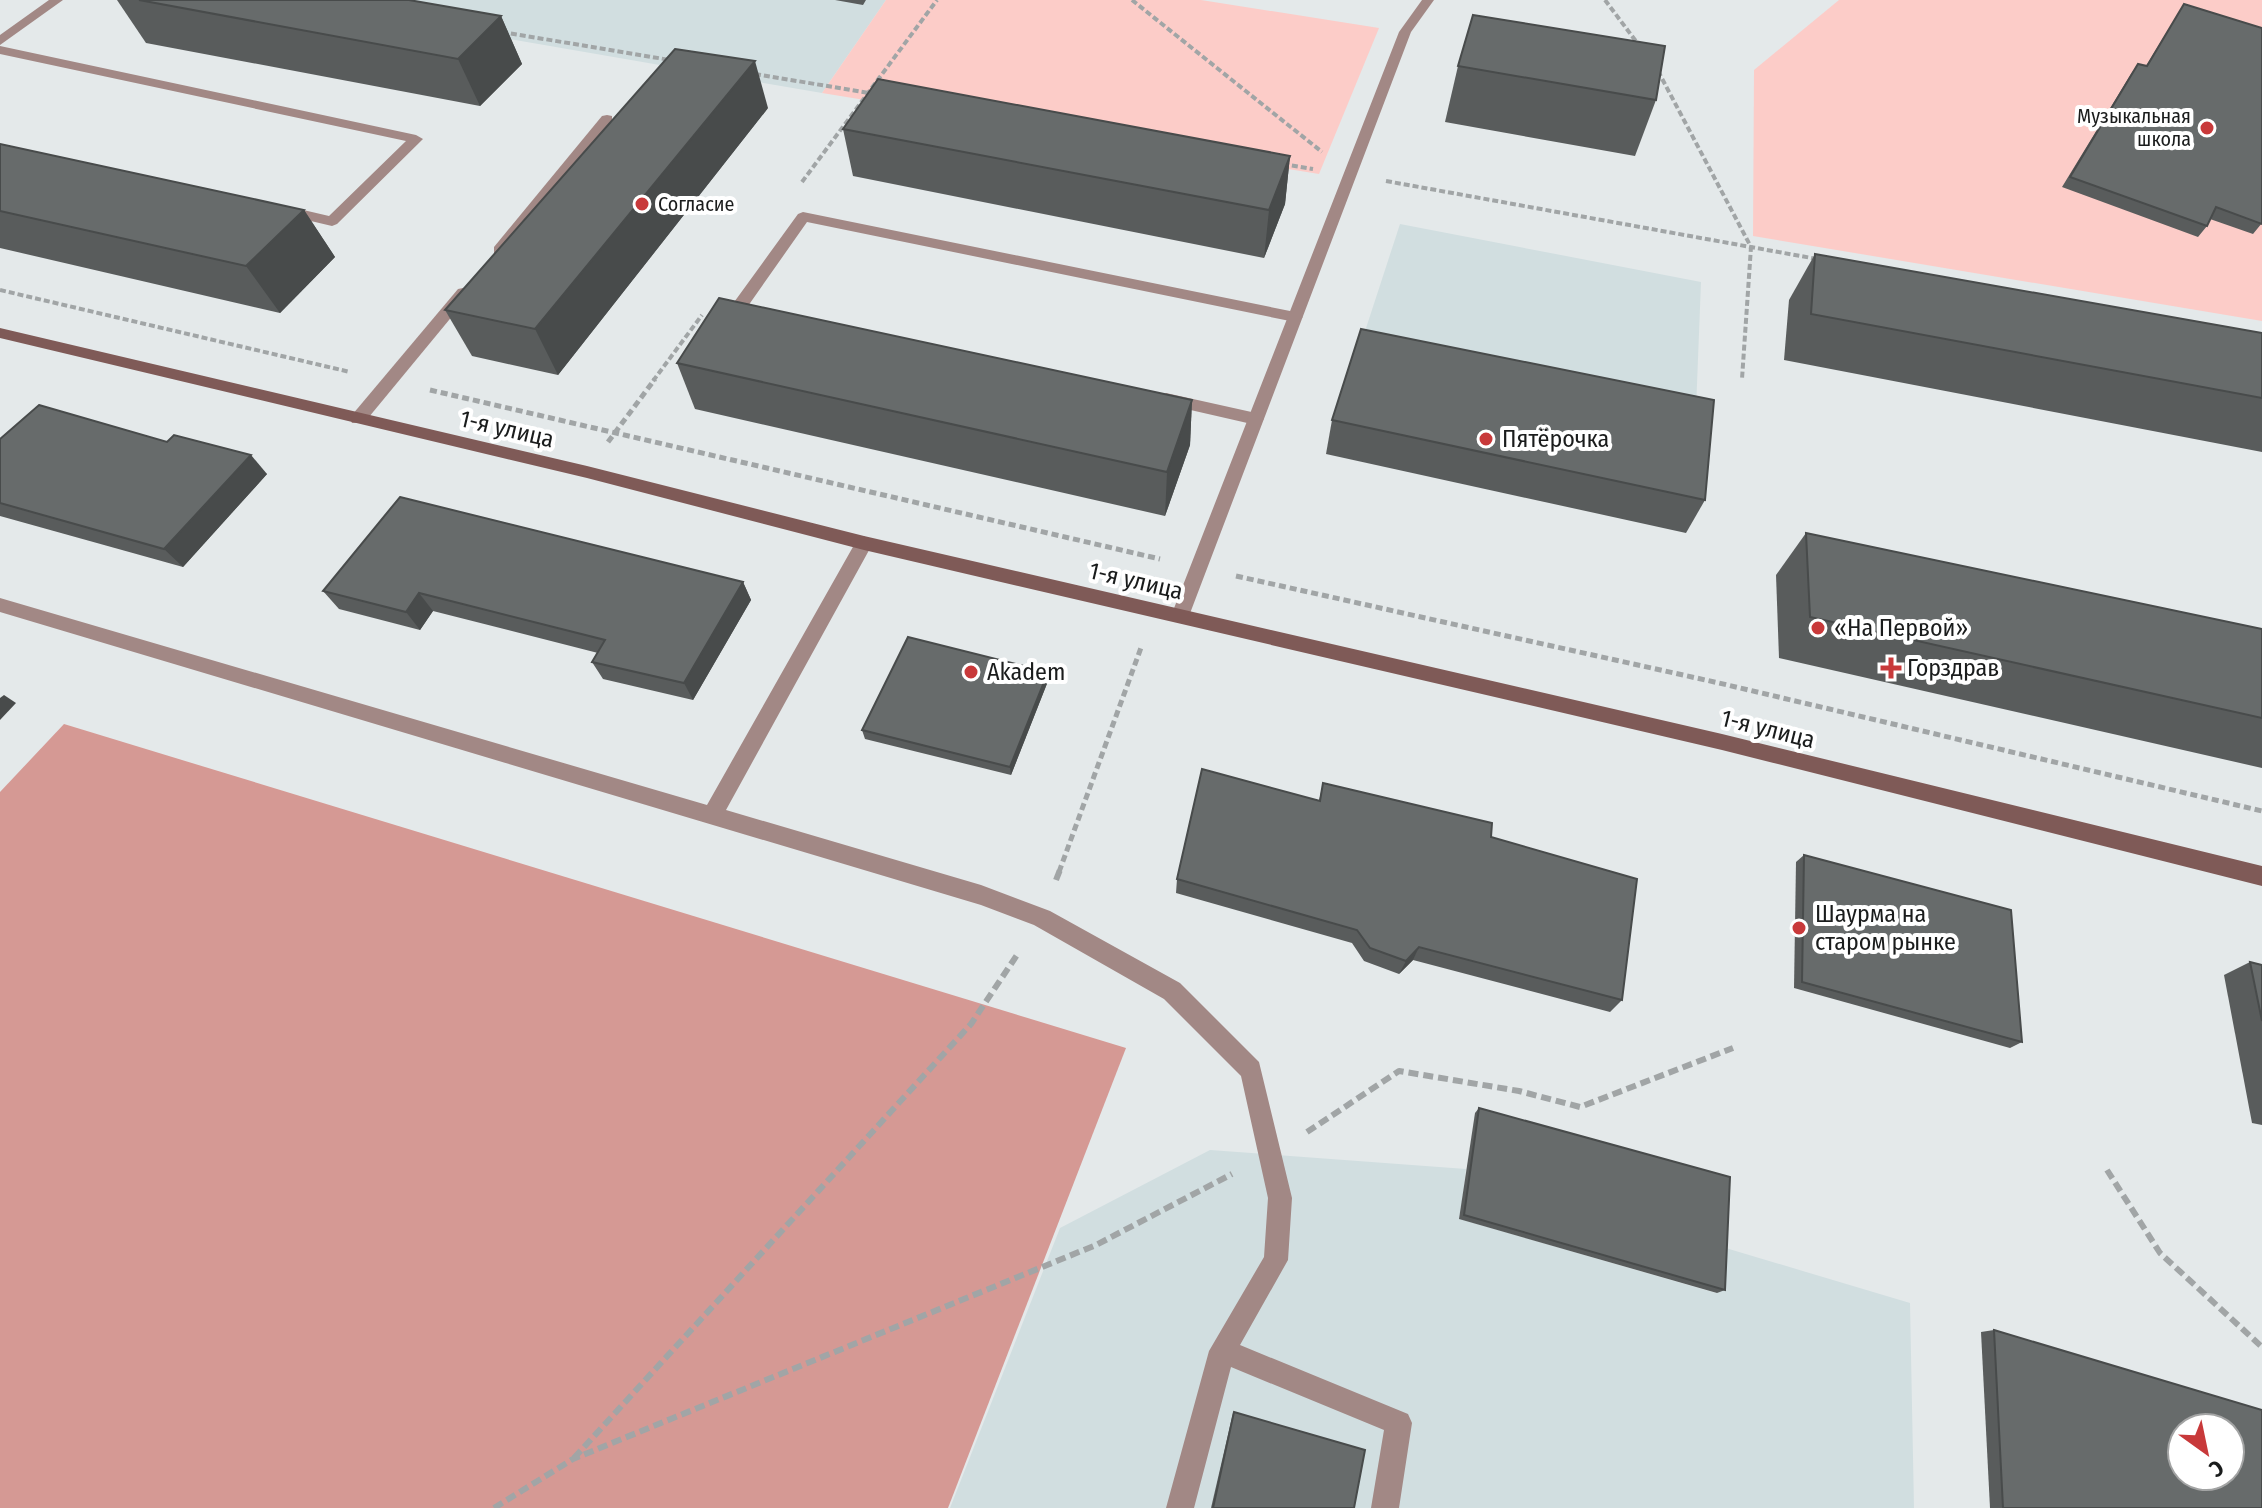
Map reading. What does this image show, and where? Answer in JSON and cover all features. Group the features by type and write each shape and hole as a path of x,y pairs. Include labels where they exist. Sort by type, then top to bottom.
{"street":[{"path":"0,41 57,0"},
{"path":"1180,616 1405,32 1428,0"},
{"path":"0,50 416,139 332,221 270,208"},
{"path":"489,262 607,119"},
{"path":"768,315 738,309 803,217 1295,317"},
{"path":"358,419 469,286"},
{"name":"1-я улица","path":"0,333 587,472 864,543 1722,742 2262,876"},
{"path":"1150,396 1256,419"},
{"path":"712,816 864,543"},
{"path":"0,605 981,895 1042,918 1172,991 1251,1070 1280,1198 1276,1260 1222,1351 1180,1508"},
{"path":"1222,1351 1399,1423 1385,1508"}],"path":[{"path":"1132,0 1351,175"},
{"path":"1605,0 1640,47"},
{"path":"496,31 682,62"},
{"path":"1658,71 1667,82 1751,247 1742,379"},
{"path":"744,72 883,96"},
{"path":"1273,162 1828,261"},
{"path":"0,290 1198,568 1719,683 2262,811"},
{"path":"573,1459 971,1024 1042,918 1155,610"},
{"path":"494,1508 573,1459 1096,1245 1270,1154 1399,1071 1519,1091 1580,1107 1733,1048"},
{"path":"2107,1170 2160,1253 2262,1347"}],"shaded area":[{"path":"284,0 886,0 822,93"},
{"path":"886,0 1201,0 1379,28 1319,174 822,93"},
{"path":"1839,0 2262,0 2262,321 1753,236 1754,70"},
{"path":"1400,224 1701,282 1695,435 1354,365"},
{"path":"64,724 1126,1048 948,1508 0,1508 0,792"},
{"path":"1210,1150 1466,1169 1460,1219 1716,1293 1719,1246 1910,1303 1914,1508 950,1508 1060,1228"}],"building":[{"path":"139,0 409,0 501,16 458,59"},
{"name":"Музыкальная школа","path":"2184,4 2262,28 2262,224 2216,207 2207,226 2070,177 2138,64 2147,66"},
{"path":"1473,15 1665,46 1656,100 1458,66"},
{"path":"675,49 755,61 535,329 445,310"},
{"path":"878,79 1290,156 1269,210 843,129"},
{"path":"0,144 304,210 246,266 0,211"},
{"path":"1815,254 2262,333 2262,398 1811,314"},
{"path":"719,298 1192,400 1167,472 677,363"},
{"path":"1361,329 1714,400 1705,500 1332,420"},
{"path":"39,405 167,442 174,435 251,455 164,549 0,503 0,439"},
{"path":"400,497 743,582 684,683 592,662 605,640 419,593 406,612 323,591"},
{"path":"1806,533 2262,629 2262,718 1810,617"},
{"path":"908,637 1048,672 1010,767 862,730"},
{"path":"1202,769 1320,801 1323,783 1492,823 1491,837 1637,879 1622,1000 1419,947 1406,961 1370,948 1357,930 1177,879"},
{"path":"1804,855 2011,910 2022,1042 1802,982"},
{"path":"2250,962 2262,965 2262,1021"},
{"path":"1479,1108 1730,1177 1725,1290 1464,1215"},
{"path":"1994,1330 2262,1410 2262,1508 2003,1508"},
{"path":"1234,1412 1365,1450 1354,1508 1213,1508"}],"place":[{"name":"Музыкальная школа","path":"2207,128"},
{"name":"Согласие","path":"642,204"},
{"name":"Пятёрочка","path":"1486,439"},
{"name":"«На Первой»","path":"1818,628"},
{"name":"Горздрав","path":"1891,668"},
{"name":"Akadem","path":"971,672"},
{"name":"Шаурма на старом рынке","path":"1799,928"}]}
